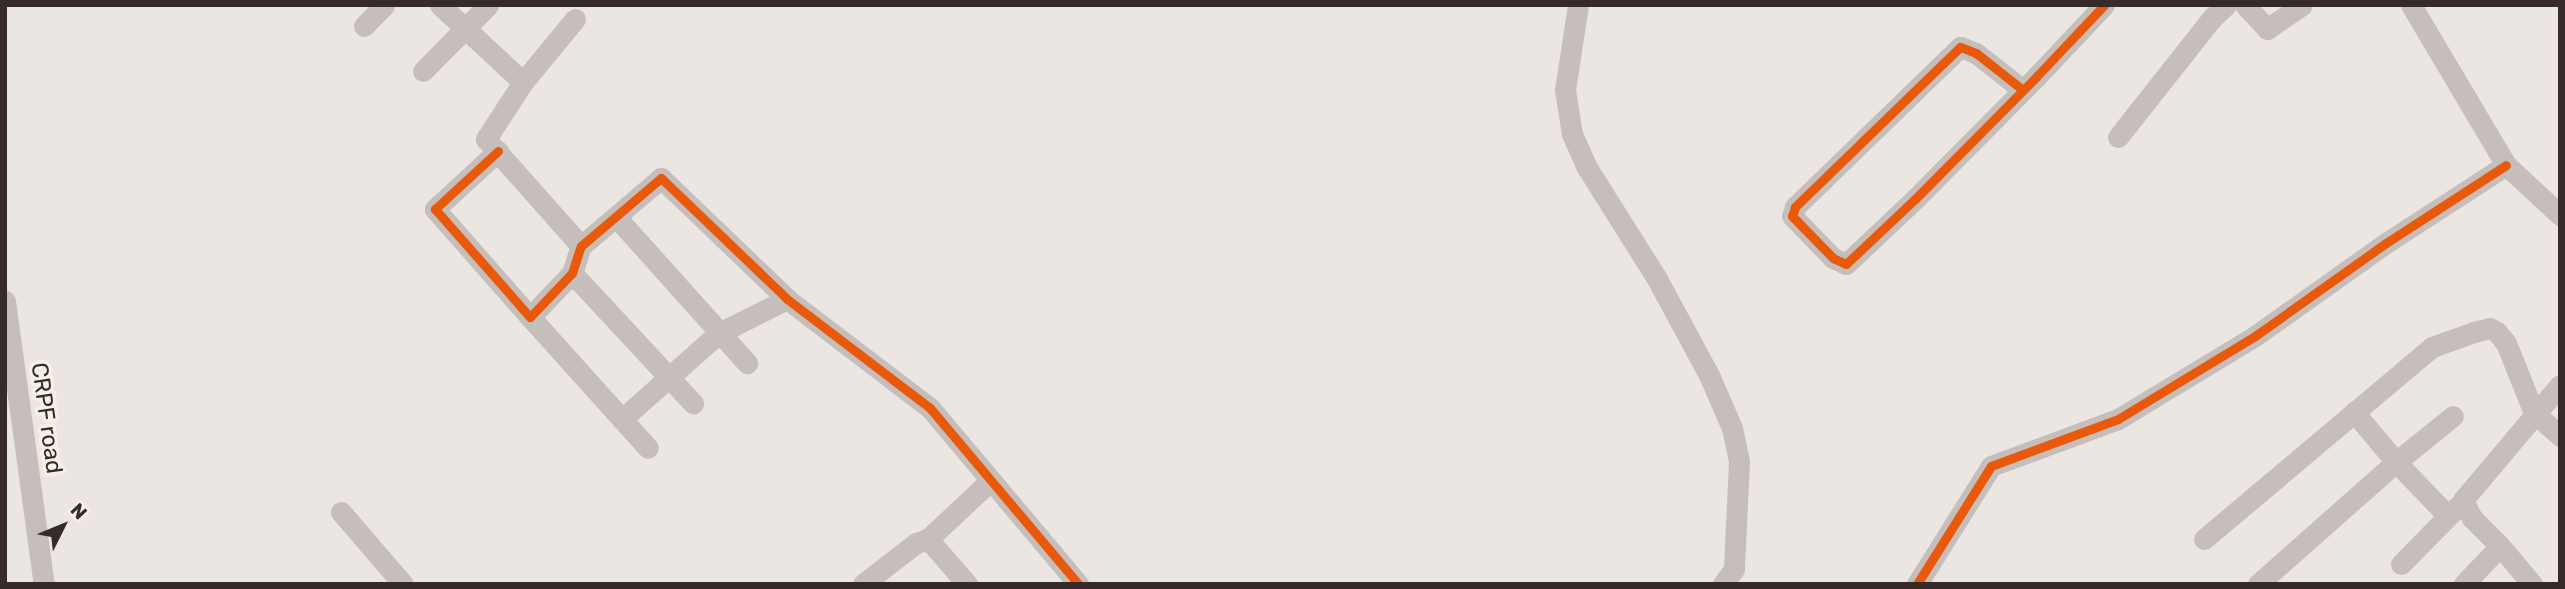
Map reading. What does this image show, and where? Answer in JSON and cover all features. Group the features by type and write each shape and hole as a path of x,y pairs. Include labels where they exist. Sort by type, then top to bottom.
{"street":[{"path":"364,26 384,5"},
{"path":"440,5 523,82"},
{"path":"423,71 488,5"},
{"path":"1578,5 1565,90 1572,134 1586,166 1656,277 1709,376 1732,428 1739,461 1734,569 1723,584"},
{"path":"2023,90 1976,52 1961,47 1795,207 1792,216 1833,258 1846,264 2023,90 2104,5"},
{"path":"2118,137 2212,18 2226,5"},
{"path":"2245,5 2267,29 2302,5"},
{"path":"2411,5 2506,165 2560,215"},
{"path":"575,19 523,82 486,139 581,246"},
{"path":"498,151 435,209 648,448"},
{"path":"1917,584 1991,466 2118,419 2255,335 2386,243 2506,165"},
{"path":"530,317 572,273 581,246 661,178 787,299 930,408 1078,584"},
{"path":"617,218 747,363"},
{"path":"572,273 693,403"},
{"path":"622,419 669,377 674,377 719,333 787,299"},
{"name":"CRPF road","path":"5,301 11,389 44,584"},
{"path":"2204,539 2432,346 2490,328 2506,343 2535,413 2560,436"},
{"path":"2401,564 2463,500 2560,386"},
{"path":"2354,412 2448,516"},
{"path":"2258,584 2396,461 2454,416"},
{"path":"863,584 916,543 928,539 991,480"},
{"path":"2463,500 2472,517 2532,584"},
{"path":"341,512 403,584"},
{"path":"928,539 967,584"},
{"path":"2463,584 2500,546"}],"cycle path":[{"path":"2023,90 1976,53 1960,47 1795,207 1792,216 1833,258 1846,264 1915,199 2036,77 2104,5"},
{"path":"498,151 435,209 530,317 572,273 581,246 661,178 787,299 930,408 1078,584"},
{"path":"1917,584 1991,466 2118,419 2255,336 2386,243 2506,165"}]}
